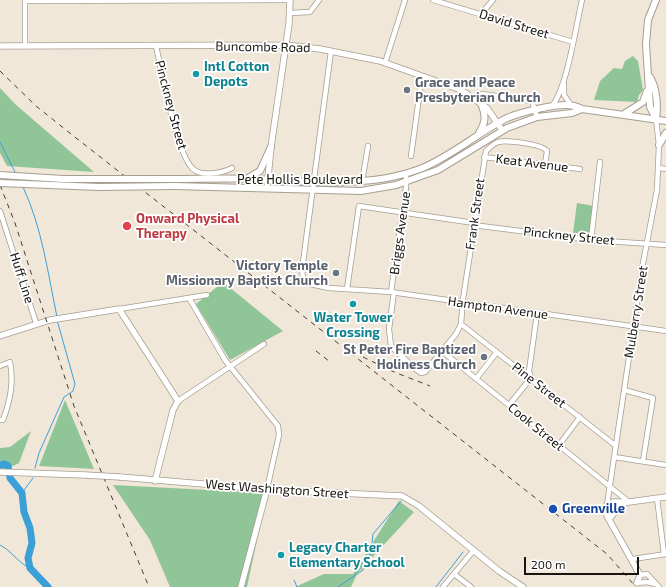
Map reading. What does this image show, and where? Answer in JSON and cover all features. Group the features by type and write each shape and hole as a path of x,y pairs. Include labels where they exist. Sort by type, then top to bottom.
{"main road":[{"path":"656,0 648,20 646,33 651,110 656,119"},
{"path":"624,114 638,107 646,100 649,80"},
{"path":"477,136 485,121 485,113 481,103"},
{"name":"Pete Hollis Boulevard","path":"0,175 63,180 169,179 362,182 406,174 440,160 498,123 552,106 571,105 582,109 666,121"},
{"name":"Pete Hollis Boulevard","path":"0,183 361,191 407,182 438,170 502,130 537,117 572,113 582,109"},
{"path":"659,145 666,134"},
{"path":"243,180 258,173 271,147"}],"street":[{"path":"26,46 25,0 290,0 290,13 271,147 267,188"},
{"path":"290,13 310,12 319,0"},
{"path":"385,63 406,0"},
{"name":"David Street","path":"433,0 573,42"},
{"path":"481,14 493,0"},
{"path":"552,106 556,101 564,82 582,0"},
{"name":"Buncombe Road","path":"0,46 286,45 331,51 385,63 461,90 481,103 502,130"},
{"name":"Pinckney Street","path":"156,46 179,142 187,161 193,169 199,173 224,172 232,168"},
{"path":"304,282 302,270 331,51"},
{"path":"411,156 422,76"},
{"path":"564,82 564,95 571,105"},
{"path":"475,99 482,94 532,101 537,117"},
{"name":"Mulberry Street","path":"607,505 647,244 657,192 659,145 656,119"},
{"path":"484,157 491,146 498,142 525,144 540,146 546,149 545,164"},
{"path":"362,182 368,146"},
{"name":"Keat Avenue","path":"484,157 580,169"},
{"name":"Frank Street","path":"462,324 462,303 484,157"},
{"path":"591,240 600,162"},
{"path":"659,168 666,169"},
{"name":"Briggs Avenue","path":"406,174 407,182 388,338 394,352 421,373 429,369 443,352"},
{"name":"Pinckney Street","path":"347,289 359,206 473,224 591,240 666,245"},
{"name":"Huff Line","path":"0,210 36,323"},
{"name":"Hampton Avenue","path":"276,279 292,284 304,282 308,285 329,288 393,292 666,332"},
{"path":"0,336 36,323 56,319 207,295"},
{"path":"189,298 229,366 279,428 279,436 267,489 241,587"},
{"path":"119,309 178,401"},
{"path":"509,405 531,378 529,371 538,314"},
{"path":"443,352 462,324"},
{"name":"Pine Street","path":"462,324 616,446"},
{"path":"155,480 174,410 178,401 264,344"},
{"name":"Cook Street","path":"443,352 609,485 626,503"},
{"path":"476,379 497,352"},
{"path":"0,366 10,362 13,378 10,402 3,420 0,420"},
{"path":"624,390 647,395 653,398 643,461"},
{"path":"559,445 580,417"},
{"path":"614,457 666,465"},
{"name":"West Washington Street","path":"0,472 85,475 267,489 402,496 419,506 523,587"},
{"path":"657,586 648,582 638,583 640,575 633,559 609,519 607,505 613,502 626,503 666,497"},
{"path":"633,559 665,554 657,498"},
{"path":"609,519 617,508 626,503"},
{"path":"443,587 474,550"},
{"path":"454,574 470,587"},
{"path":"640,575 647,574 657,586"}],"green space":[{"path":"633,56 638,61 643,90 639,95 637,102 594,100 600,81 614,68 622,69 625,61"},
{"path":"0,88 15,104 94,172 7,166 0,153"},
{"path":"577,203 594,206 590,235 573,233"},
{"path":"223,282 283,331 230,360 196,304"},
{"path":"65,400 94,469 39,466"},
{"path":"31,431 19,463 7,469 0,469 0,448 10,447"},
{"path":"113,485 267,493 247,587 170,587 150,540"},
{"path":"399,501 414,512 357,574 351,587 295,587 324,574 353,574"}],"waterway":[{"path":"0,142 16,174"},
{"path":"23,187 30,202 40,234 57,317"},
{"path":"35,468 39,453 64,397 73,391 75,384 57,320"},
{"path":"0,465 4,464 8,466 10,478 22,493 24,512 30,528 32,543 28,558 30,568 48,587"},
{"path":"22,493 33,478"},
{"path":"338,587 363,570 371,554 373,534 401,501"},
{"path":"0,545 30,568"},
{"path":"436,587 463,552"},
{"path":"294,580 297,587"}],"railway":[{"path":"0,71 36,106 71,134 607,554 636,587"},
{"path":"0,185 15,223 74,406 149,587"},
{"path":"316,351 329,361"},
{"path":"363,357 394,372 430,386"}],"place":[{"name":"Intl Cotton Depots","path":"196,74"},
{"name":"Grace and Peace Presbyterian Church","path":"407,90"},
{"name":"Onward Physical Therapy","path":"127,226"},
{"name":"Victory Temple Missionary Baptist Church","path":"336,273"},
{"name":"Water Tower Crossing","path":"353,304"},
{"name":"St Peter Fire Baptized Holiness Church","path":"484,357"},
{"name":"Greenville","path":"553,509"},
{"name":"Legacy Charter Elementary School","path":"281,555"}]}
